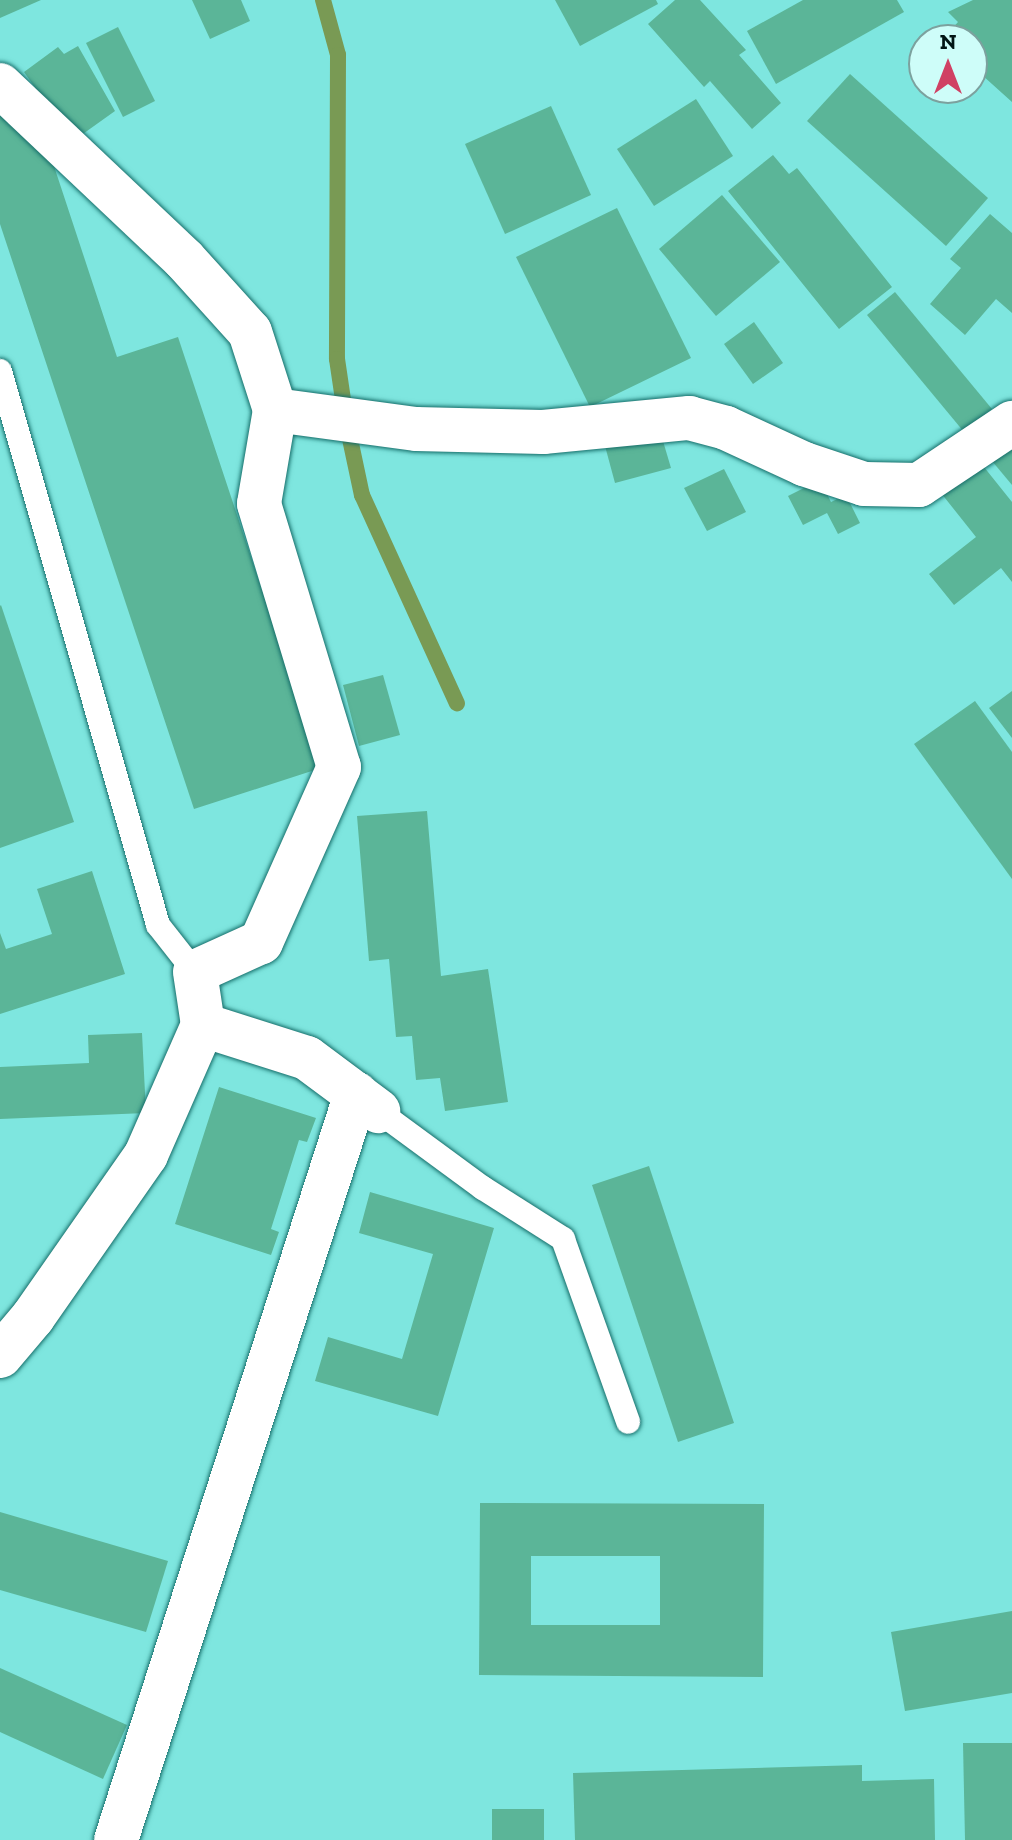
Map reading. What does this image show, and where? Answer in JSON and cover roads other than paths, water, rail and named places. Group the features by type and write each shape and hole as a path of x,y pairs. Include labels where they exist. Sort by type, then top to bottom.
{"street":[{"path":"0,85 184,259 250,332 275,410 259,504 339,767 261,942 195,972 203,1025 146,1155 33,1317 0,1356"},
{"path":"275,410 416,429 543,432 689,418 726,428 804,464 864,484 905,485 919,485 1012,423"},
{"path":"116,1840 367,1102 307,1058 203,1025"}],"lane":[{"path":"0,371 158,925 195,972"},
{"path":"367,1102 483,1188 563,1239 628,1422"}],"waterway":[{"path":"323,0 338,55 337,359 346,420 362,495 457,703"}]}
